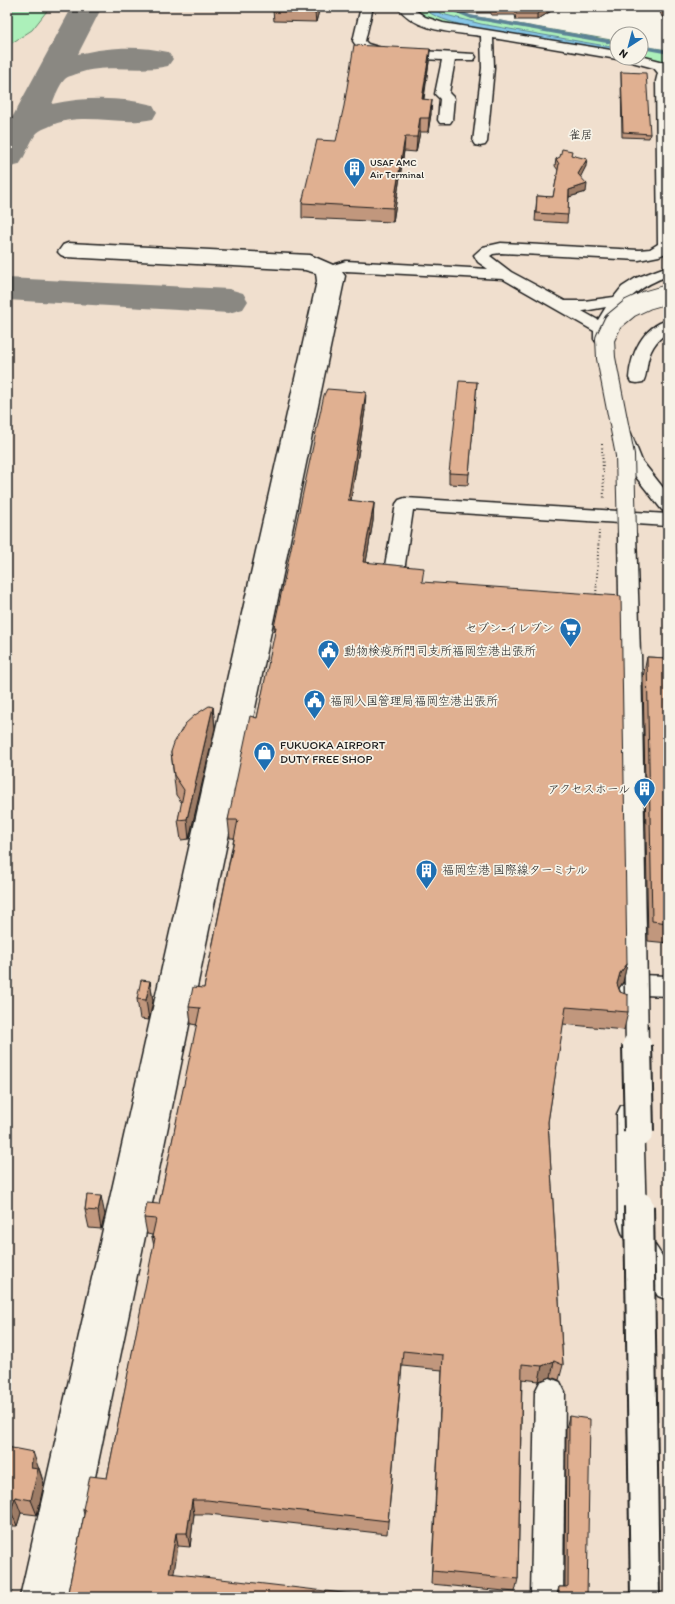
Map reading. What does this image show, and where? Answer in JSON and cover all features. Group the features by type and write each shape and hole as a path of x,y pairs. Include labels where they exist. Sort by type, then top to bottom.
{"street":[{"path":"368,7 359,41 363,47 384,53 470,57"},
{"path":"404,7 409,14 427,23 609,55"},
{"path":"480,142 488,68 488,33"},
{"path":"445,120 447,98 442,94 449,56"},
{"path":"325,266 340,257 403,256 468,258 501,248 639,255 657,252 666,245 662,81 664,72 659,65 649,62"},
{"path":"36,1597 325,281 323,271 305,265 66,252 68,248 303,259 325,266 506,275"},
{"path":"468,258 506,275 601,328"},
{"path":"54,1597 337,276 325,266"},
{"path":"668,271 640,282 625,292 617,301 601,328 603,356 629,454 634,463 668,506"},
{"path":"645,1597 639,1132 625,455 606,358 604,339 613,322 630,308 647,300 668,294"},
{"path":"563,306 584,306 617,301"},
{"path":"637,378 642,350 649,340 668,325"},
{"path":"394,571 405,504 668,520"},
{"path":"668,986 640,985 629,993 627,999 632,1220 635,1234 641,1248 649,1262 668,1287"},
{"path":"547,1597 550,1392"}],"shaded area":[{"path":"7,7 427,7 609,56 609,66 649,66 649,59 668,59 668,1597 7,1597"}],"green space":[{"path":"7,7 50,7 32,30 7,46"},
{"path":"411,7 448,7 471,16 609,40 609,52 436,22 425,19"},
{"path":"649,47 668,50 668,62 649,58"}],"water":[{"path":"422,7 432,7 442,14 481,24 609,47 609,51 472,27 431,14"}],"building":[{"path":"275,7 317,7 315,13 273,11"},
{"path":"492,7 549,7 537,14 516,14 516,9 492,9"},
{"path":"662,7 668,7 668,22 665,11 663,11"},
{"path":"354,45 430,49 422,99 432,100 429,118 420,118 417,137 405,137 393,208 302,203 317,140 336,141 344,106"},
{"path":"621,72 646,73 650,134 623,132"},
{"path":"562,149 572,151 571,155 587,159 578,174 587,184 569,190 568,215 536,213 537,196 553,197 559,164 556,159 560,157"},
{"path":"459,381 477,382 469,474 449,473"},
{"path":"327,389 366,392 348,500 374,503 363,562 424,568 422,582 621,596 627,964 620,973 617,984 620,992 628,995 628,1012 566,1007 548,1122 563,1365 554,1361 542,1366 522,1364 518,1579 432,1571 443,1355 403,1351 388,1521 207,1500 192,1500 187,1533 176,1533 169,1573 377,1597 67,1597 85,1510 83,1509 90,1476 107,1478 155,1238 152,1237 156,1219 144,1218 147,1203 159,1204 200,1008 189,1007 193,987 204,988 238,820 228,820 250,716 257,718 276,627 274,627 324,395"},
{"path":"647,657 668,658 668,923 652,921"},
{"path":"209,706 213,707 187,819 178,820 184,790 174,775 171,752 174,743 185,724"},
{"path":"141,980 150,981 146,1000 137,999"},
{"path":"87,1195 101,1196 98,1211 85,1210"},
{"path":"569,1416 590,1419 587,1597 558,1597 559,1587 568,1586"},
{"path":"7,1447 33,1452 31,1468 38,1469 31,1500 15,1497 11,1511 7,1511"}],"waterway":[{"path":"446,7 471,17 609,42"},
{"path":"649,48 668,52"}],"taxiway":[{"path":"52,74 87,7"},
{"path":"52,74 77,63 89,60 116,58 157,59"},
{"path":"7,158 52,74"},
{"path":"24,126 53,114 81,109 141,112"},
{"path":"7,289 229,301"}],"place":[{"name":"USAF AMC Air Terminal","path":"354,188"},
{"name":"セブン-イレブン","path":"570,648"},
{"name":"動物検疫所門司支所福岡空港出張所","path":"328,670"},
{"name":"福岡入国管理局福岡空港出張所","path":"314,720"},
{"name":"FUKUOKA AIRPORT DUTY FREE SHOP","path":"264,772"},
{"name":"アクセスホール","path":"645,808"},
{"name":"福岡空港 国際線ターミナル","path":"426,890"}],"district":[{"name":"雀居","path":"581,135"}]}
